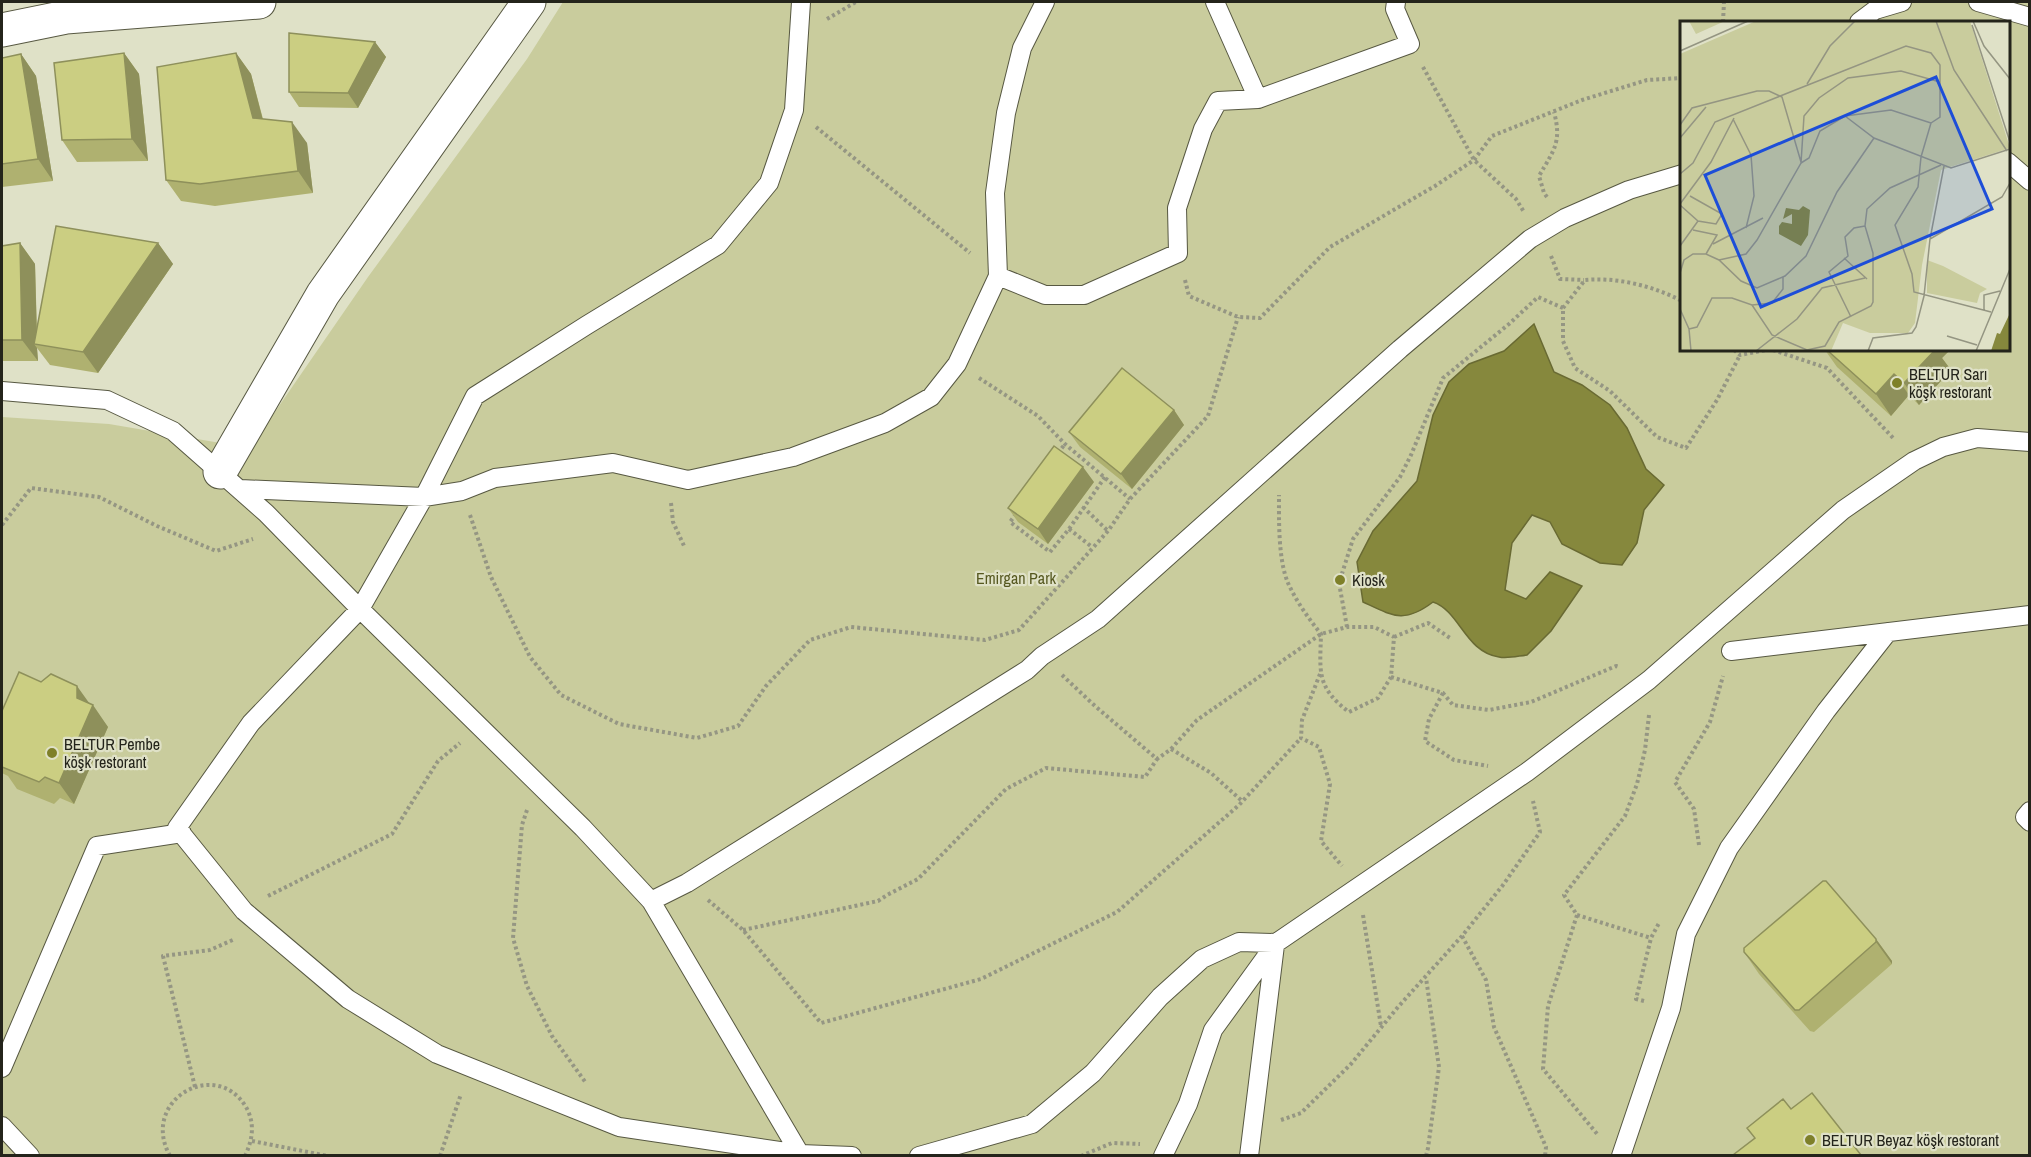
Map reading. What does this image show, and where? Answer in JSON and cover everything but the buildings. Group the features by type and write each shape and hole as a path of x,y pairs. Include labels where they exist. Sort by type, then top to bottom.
{"street":[{"path":"2,30 66,17 259,2"},
{"path":"230,481 323,294 529,2"}],"lane":[{"path":"801,2 794,110 769,183 718,245 475,396 424,497 360,609 251,723 177,828 244,911 348,999 437,1054 619,1127 800,1154 852,1155"},
{"path":"230,481 424,497 462,491 495,478 613,464 688,480 793,457 885,423 931,397 957,364 998,276 995,193 1006,112 1022,48 1045,2"},
{"path":"1215,2 1258,99"},
{"path":"998,276 1045,295 1084,295 1178,253 1177,208 1203,129 1218,101 1258,99 1410,44 1395,9 1396,2"},
{"path":"1860,21 1875,10 1902,2"},
{"path":"1978,2 2030,17"},
{"path":"2010,164 2030,181"},
{"path":"651,901 687,883 1027,670 1042,656 1098,619 1400,349 1530,239 1565,218 1629,190 1680,175"},
{"path":"2,391 107,400 173,430 282,529 583,828 651,901 800,1154"},
{"path":"1165,1150 1188,1104 1213,1030 1276,943 1519,777 1649,680 1843,510 1914,461 1943,447 1977,438 2030,442"},
{"path":"1731,651 2030,615"},
{"path":"1621,1155 1671,1008 1686,934 1730,848 1826,711 1888,632"},
{"path":"2030,811 2025,817 2030,822"},
{"path":"2,1068 97,846 182,833"},
{"path":"919,1155 1032,1124 1093,1073 1160,997 1202,959 1239,942 1276,943"},
{"path":"1249,1155 1276,943"},
{"path":"2,1126 30,1155"}],"path":[{"path":"1723,21 1724,2"},
{"path":"1410,44 1474,160 1516,199 1526,215 1530,239"},
{"path":"1178,253 1189,296 1238,317 1260,318 1330,247 1435,186 1474,160 1492,136 1582,100 1647,80 1680,78"},
{"path":"794,110 998,276"},
{"path":"1554,112 1558,139 1539,176 1544,193 1565,218"},
{"path":"1546,229 1551,257 1560,279 1604,278 1642,285 1680,300"},
{"path":"1585,280 1563,308 1563,341 1575,368 1610,391 1657,437 1686,448 1718,400 1740,355"},
{"path":"1347,627 1340,584 1353,539 1400,477 1443,378 1538,297 1563,308"},
{"path":"462,491 496,587 530,657 561,695 619,724 697,738 738,726 766,686 810,640 851,627 985,640 1019,630 1108,531 1131,499 1208,416 1238,317"},
{"path":"1735,351 1740,355"},
{"path":"1740,355 1761,351"},
{"path":"1776,351 1827,368 1914,461"},
{"path":"957,364 1038,416 1065,444 1131,499"},
{"path":"1058,454 1065,444"},
{"path":"687,883 743,930 821,1023 981,979 1117,912 1242,801 1300,738 1302,720 1320,673 1321,634 1287,582 1279,536 1278,458"},
{"path":"670,476 673,522 685,548"},
{"path":"1017,513 1011,522 1050,552 1070,529 1105,477"},
{"path":"2,525 31,488 99,496 157,526 216,551 282,529"},
{"path":"1083,507 1108,531"},
{"path":"1070,529 1092,547"},
{"path":"743,930 878,901 918,879 1005,789 1046,768 1145,777 1157,759 1171,749 1197,720 1321,634 1347,627 1374,627 1394,637 1428,623 1450,638"},
{"path":"1320,673 1332,699 1349,712 1378,698 1391,677 1394,637"},
{"path":"1700,852 1694,809 1675,782 1710,722 1731,651"},
{"path":"1042,656 1095,706 1157,759"},
{"path":"1391,677 1443,693 1454,705 1489,710 1531,702 1616,666 1649,680 1649,713 1645,750 1637,784 1625,816 1564,895 1577,915 1651,938"},
{"path":"1252,1130 1300,1113 1351,1064 1462,936 1503,885 1540,832 1519,777 1486,765 1454,760 1425,741 1429,719 1443,693"},
{"path":"244,911 278,890 392,834 438,761 480,727"},
{"path":"1300,738 1319,747 1330,784 1322,841 1359,886 1381,1027"},
{"path":"1171,749 1211,773 1242,801"},
{"path":"536,781 522,825 513,938 526,986 552,1036 619,1127"},
{"path":"1577,915 1548,1006 1543,1069 1600,1138"},
{"path":"195,1087 163,956 210,950 263,927"},
{"path":"1462,936 1486,980 1494,1028 1546,1147 1545,1155"},
{"path":"1426,978 1439,1067 1426,1155"},
{"path":"440,1155 470,1068"},
{"path":"170,1155 164,1144 163,1136 165,1113 173,1100 195,1087 216,1086 230,1091 242,1100 249,1113 253,1127 252,1141 245,1155"},
{"path":"252,1141 328,1155"},
{"path":"1081,1155 1112,1143 1165,1150"}],"green space":[{"name":"Emirgan Park","path":"563,2 2029,2 2029,1155 2,1155 2,417 109,424 250,448 368,277 527,59"}],"shaded area":[{"path":"1534,324 1554,372 1582,385 1610,405 1627,428 1646,469 1664,485 1644,510 1637,543 1622,565 1600,563 1562,544 1550,522 1532,515 1512,543 1505,590 1526,599 1550,572 1582,586 1551,631 1527,655 1502,658 1478,648 1450,614 1433,602 1414,613 1398,616 1363,602 1357,562 1373,531 1417,481 1433,415 1449,382 1469,364 1504,351"}],"place":[{"name":"BELTUR Sarı köşk restorant","path":"1897,383"},
{"name":"Kiosk","path":"1340,580"},
{"name":"BELTUR Pembe köşk restorant","path":"52,753"},
{"name":"BELTUR Beyaz köşk restorant","path":"1810,1140"}]}
